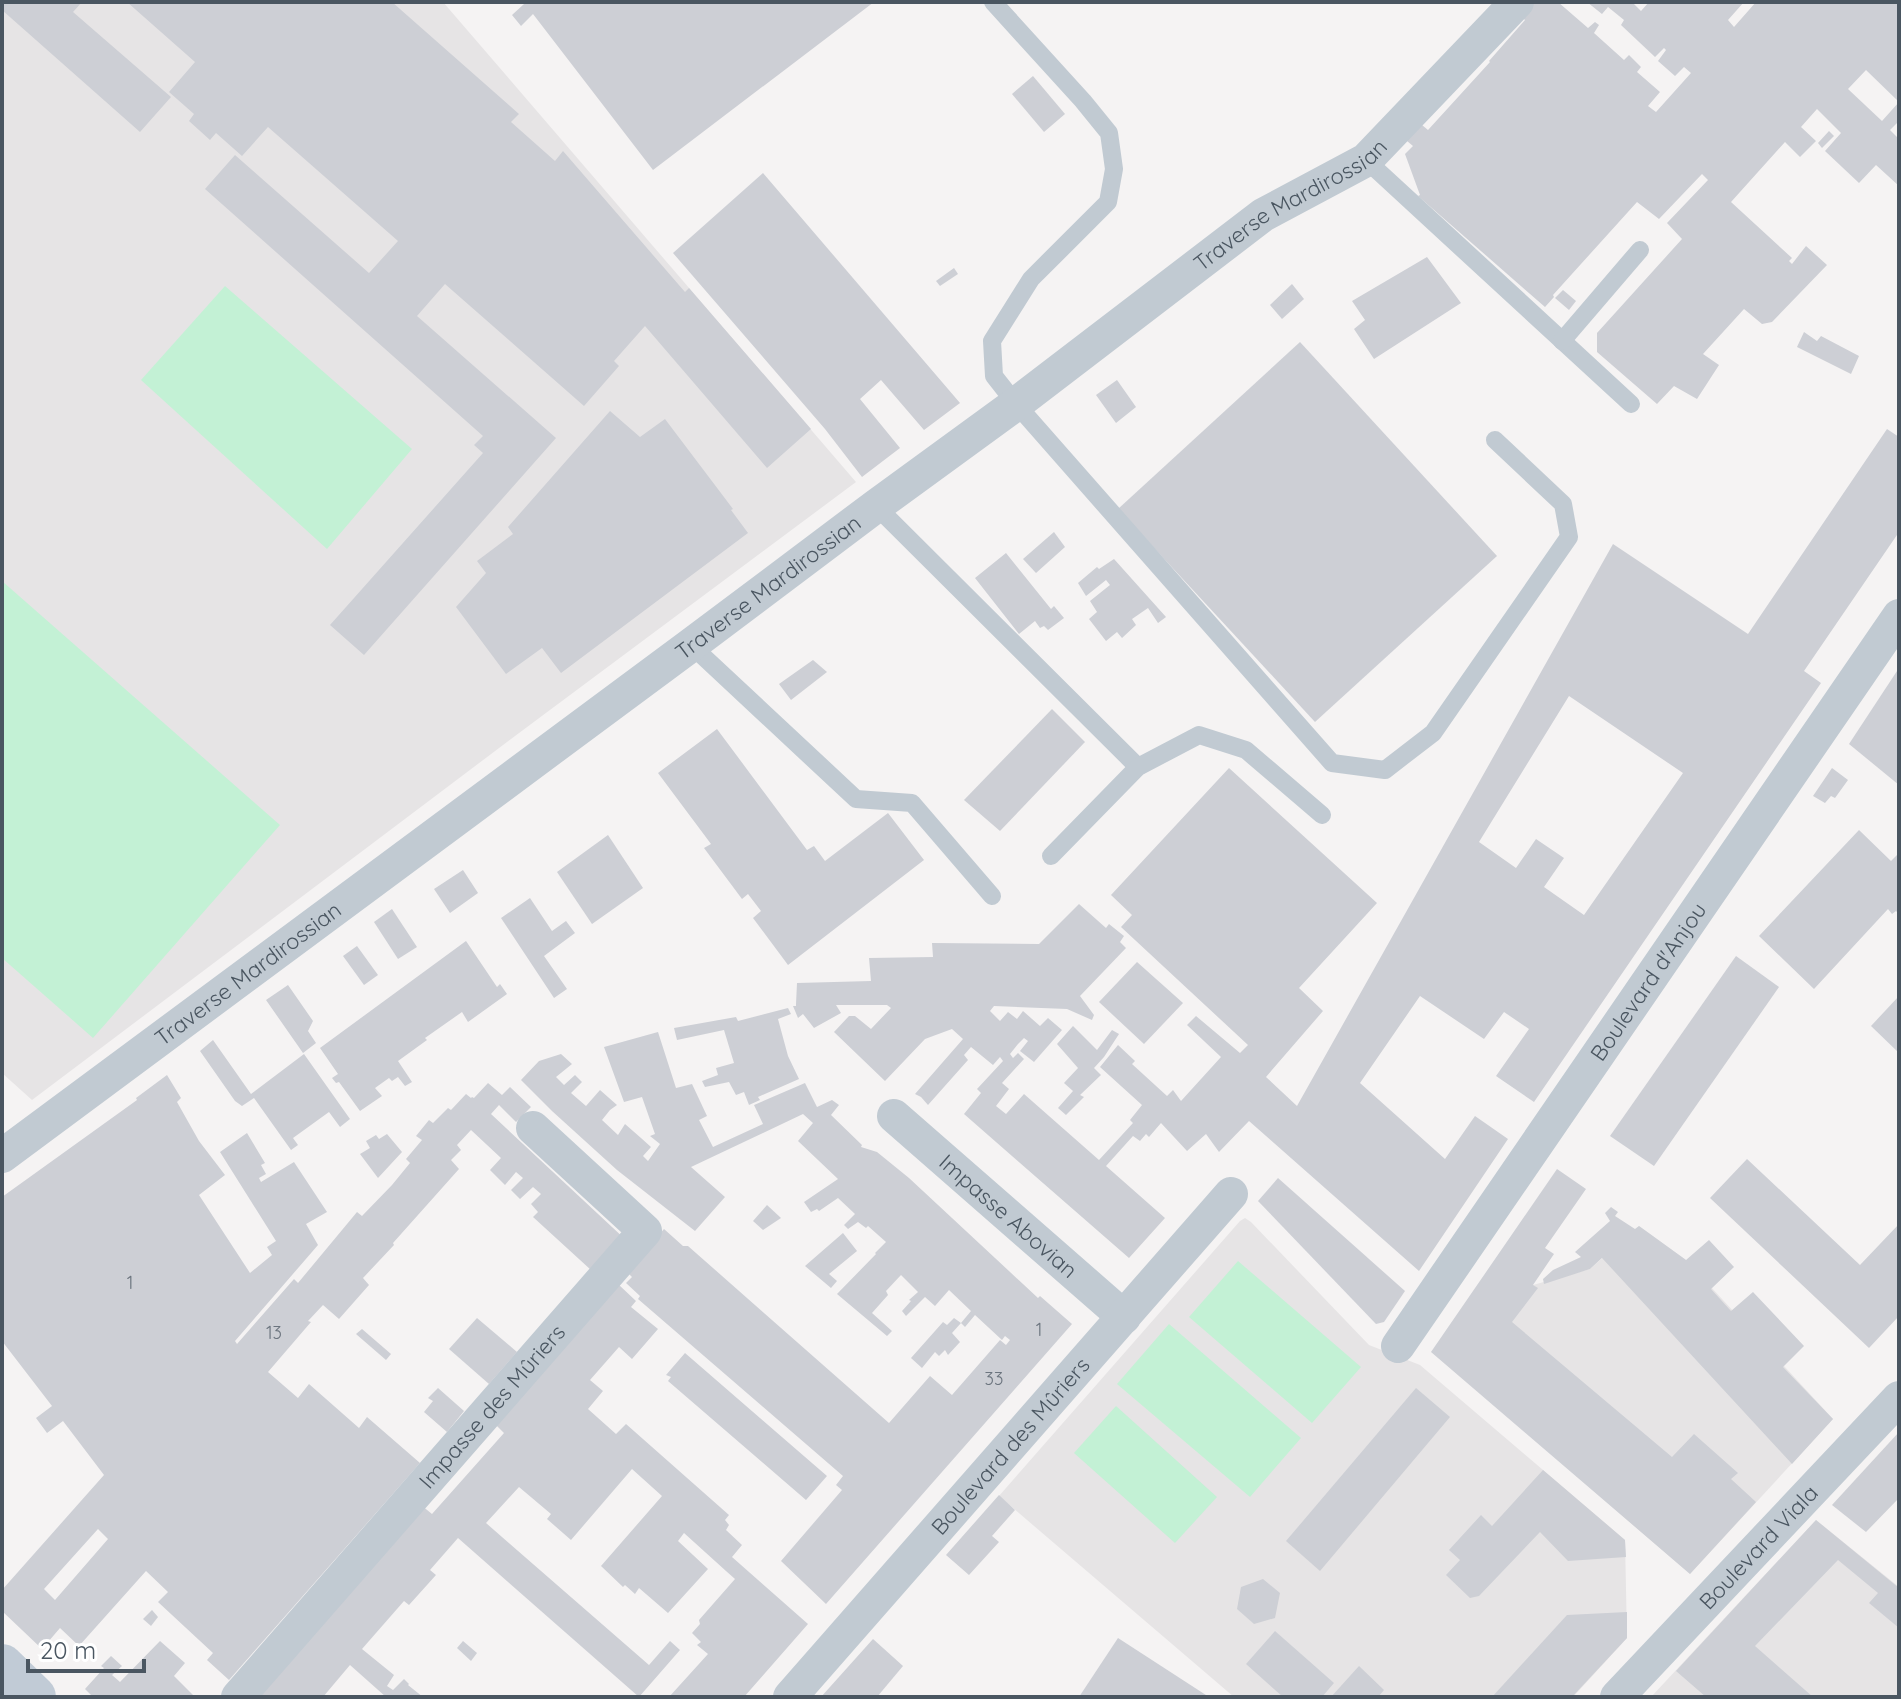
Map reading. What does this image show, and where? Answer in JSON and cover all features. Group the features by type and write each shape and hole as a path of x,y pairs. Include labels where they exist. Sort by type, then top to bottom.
{"street":[{"name":"Traverse Mardirossian","path":"6,1146 691,645 1016,404 1263,215 1366,160 1517,2"},
{"name":"Boulevard d'Anjou","path":"1398,1346 1899,616"},
{"name":"Impasse Abovian","path":"894,1116 1124,1317"},
{"name":"Impasse des Mûriers","path":"238,1697 645,1231 533,1128"},
{"name":"Boulevard des Mûriers","path":"790,1697 1231,1194"},
{"name":"Boulevard Viala","path":"1617,1697 1899,1398"},
{"path":"2,1666 34,1697"}],"lane":[{"path":"993,2 1109,133 1114,169 1108,202 1031,279 992,341 994,376 1332,763 1385,770 1433,733 1569,537 1563,504 1495,440"},
{"path":"1366,160 1631,404"},
{"path":"1562,341 1640,250"},
{"path":"876,506 1138,767"},
{"path":"691,645 856,799 912,803 992,896"},
{"path":"1051,856 1138,767 1199,735 1246,750 1322,815"}],"shaded area":[{"path":"2,2 443,2 856,482 32,1100 2,1073"},
{"path":"1245,1218 1369,1345 1420,1365 1625,1540 1627,1638 1573,1697 1234,1697 999,1496"},
{"path":"1639,1226 1686,1260 1833,1419 1690,1574 1465,1380 1533,1285 1590,1269"},
{"path":"1816,1520 1899,1587 1899,1697 1651,1697"}],"green space":[{"path":"225,286 412,449 327,549 141,380"},
{"path":"2,581 280,825 93,1038 2,958"},
{"path":"1238,1261 1361,1367 1312,1423 1189,1317"},
{"path":"1169,1324 1301,1438 1250,1497 1117,1384"},
{"path":"1116,1406 1217,1497 1175,1543 1074,1453"}],"building":[{"path":"2,2 82,2 73,12 171,97 140,132 2,10"},
{"path":"127,2 392,2 519,114 511,122 555,161 563,151 685,292 689,288 811,429 767,468 645,326 614,361 619,366 584,406 445,284 417,316 556,438 364,655 330,625 483,453 474,445 483,436 205,189 235,155 369,273 398,241 268,127 242,156 216,133 210,140 189,121 194,114 169,92 195,62"},
{"path":"522,2 874,2 653,170 533,14 521,26 512,15 524,4"},
{"path":"1525,2 1558,2 1588,28 1595,22 1599,25 1594,33 1624,60 1629,55 1641,67 1637,72 1660,92 1648,106 1656,112 1691,73 1684,67 1675,76 1658,61 1666,50 1664,48 1655,57 1621,25 1624,20 1608,7 1602,14 1587,2 1632,2 1641,11 1649,2 1744,2 1728,20 1734,27 1756,2 1895,2 1899,5 1899,102 1899,121 1890,130 1899,139 1899,186 1876,165 1859,183 1825,151 1841,133 1817,109 1801,127 1816,141 1800,157 1785,142 1731,202 1792,258 1789,261 1792,264 1806,246 1827,265 1772,322 1762,324 1744,309 1703,354 1719,365 1697,399 1674,386 1657,404 1597,352 1597,333 1682,239 1667,223 1708,180 1702,174 1659,219 1637,202 1545,307 1418,196 1405,154 1413,146 1401,136 1416,120 1428,130 1525,20 1516,11","holes":["1866,70 1899,102 1882,121 1848,89"]},
{"path":"1033,76 1065,114 1044,132 1012,94"},
{"path":"1829,131 1834,136 1822,148 1818,143"},
{"path":"763,173 960,403 924,430 881,380 860,399 900,448 862,477 825,429 673,253"},
{"path":"1427,257 1461,303 1374,359 1354,329 1365,320 1352,301"},
{"path":"954,268 958,274 940,286 936,281"},
{"path":"1292,284 1304,299 1282,319 1270,305"},
{"path":"1563,290 1576,301 1569,310 1555,298"},
{"path":"1804,332 1817,341 1821,336 1859,356 1851,374 1797,347"},
{"path":"1300,342 1497,556 1315,722 1118,509"},
{"path":"1117,380 1136,407 1116,423 1096,395"},
{"path":"610,411 640,437 665,419 748,533 561,673 542,648 506,674 456,607 486,573 477,561 513,534 508,527"},
{"path":"1887,429 1899,437 1899,532 1804,671 1821,683 1534,1102 1496,1076 1529,1029 1504,1012 1484,1039 1420,996 1360,1083 1445,1159 1475,1116 1508,1139 1419,1271 1249,1121 1219,1152 1206,1134 1187,1151 1161,1123 1149,1137 1146,1134 1140,1141 1133,1136 1106,1166 1165,1218 1129,1258 964,1114 981,1093 977,1089 1003,1061 1000,1057 993,1065 971,1047 964,1055 968,1060 928,1105 915,1094 963,1039 952,1029 925,1039 885,1081 834,1032 849,1016 855,1016 871,1029 891,1008 887,1005 836,1005 841,1013 814,1028 803,1014 798,1018 793,1006 796,1006 797,983 871,981 869,958 933,957 932,943 1039,944 1079,904 1106,928 1109,924 1124,936 1120,942 1126,948 1080,996 1094,1015 1092,1020 1067,1009 994,1006 990,1011 1000,1021 1008,1012 1017,1019 1023,1011 1040,1026 1048,1018 1062,1030 1034,1062 1020,1051 1028,1041 1024,1038 1018,1044 1010,1054 1013,1058 1018,1053 1024,1059 1002,1083 1009,1089 996,1106 1006,1114 1024,1094 1099,1160 1133,1123 1130,1120 1142,1105 1100,1067 1118,1045 1135,1061 1132,1064 1167,1096 1173,1090 1181,1101 1221,1057 1187,1025 1196,1016 1240,1053 1248,1045 1121,927 1132,915 1111,895 1229,768 1377,903 1299,988 1323,1011 1266,1077 1297,1106 1613,544 1748,634","holes":["1569,696 1683,773 1584,915 1544,887 1564,858 1536,839 1516,868 1479,842"]},
{"path":"1054,532 1065,547 1036,573 1023,559"},
{"path":"1006,553 1051,609 1054,606 1064,618 1048,630 1044,626 1040,628 1035,621 1019,634 975,578"},
{"path":"1114,559 1166,617 1158,623 1148,608 1132,619 1136,625 1122,638 1117,632 1106,641 1089,619 1097,612 1090,601 1110,585 1106,580 1086,596 1078,583 1097,567 1099,569"},
{"path":"813,660 827,672 791,700 779,684"},
{"path":"1899,668 1899,785 1849,744"},
{"path":"1052,709 1085,742 1000,831 964,800"},
{"path":"717,729 807,850 814,846 825,861 888,813 924,860 788,965 753,918 761,911 748,894 742,899 704,848 711,844 658,773"},
{"path":"1832,768 1848,780 1835,798 1831,796 1825,803 1813,796"},
{"path":"1859,830 1891,861 1899,853 1899,914 1896,911 1892,914 1888,909 1814,989 1759,936"},
{"path":"608,835 643,888 592,924 557,872"},
{"path":"463,870 478,893 450,913 434,889"},
{"path":"530,898 552,931 566,921 575,933 544,956 567,989 554,998 501,918"},
{"path":"392,909 417,947 398,959 374,922"},
{"path":"466,941 497,987 500,984 507,994 468,1022 462,1012 425,1038 427,1040 398,1061 412,1082 405,1086 398,1077 392,1081 389,1078 375,1088 382,1096 360,1111 339,1082 332,1078 338,1074 320,1048"},
{"path":"357,946 378,975 364,985 343,956"},
{"path":"1736,956 1779,987 1654,1166 1610,1136"},
{"path":"1137,962 1183,1003 1144,1044 1099,1002"},
{"path":"288,985 313,1021 308,1031 316,1043 303,1053 266,1000"},
{"path":"1899,996 1899,1053 1871,1026"},
{"path":"788,1008 791,1014 778,1019 788,1056 799,1079 758,1097 760,1100 749,1105 744,1092 736,1095 729,1082 705,1087 702,1081 718,1075 716,1068 734,1063 724,1030 677,1040 674,1028 736,1017 738,1021"},
{"path":"1073,1026 1097,1050 1112,1030 1119,1034 1094,1068 1101,1075 1080,1095 1084,1097 1066,1115 1058,1108 1073,1091 1064,1083 1078,1068 1057,1044"},
{"path":"658,1032 676,1088 692,1084 707,1116 699,1120 713,1147 763,1124 754,1105 805,1083 817,1107 832,1100 839,1105 831,1115 861,1147 877,1152 909,1178 1038,1298 1040,1296 1072,1324 826,1604 781,1561 842,1490 836,1485 843,1476 638,1299 640,1296 626,1283 632,1277 627,1272 664,1229 683,1246 688,1246 889,1423 930,1376 952,1395 1000,1340 1006,1345 1010,1340 1005,1336 1002,1340 975,1315 965,1327 961,1323 971,1311 949,1290 935,1306 925,1297 906,1316 902,1311 918,1292 901,1275 872,1313 892,1331 887,1336 837,1294 886,1242 868,1226 866,1228 858,1222 848,1229 844,1225 855,1214 838,1198 819,1211 811,1212 804,1202 838,1179 798,1141 813,1123 803,1114 691,1167 725,1197 695,1231 617,1170 521,1080 539,1061 561,1054 572,1064 556,1077 564,1085 575,1075 582,1082 571,1093 586,1106 600,1090 617,1105 602,1120 618,1135 625,1124 641,1138 651,1147 643,1156 648,1161 660,1144 650,1136 655,1134 642,1097 624,1102 604,1047"},
{"path":"213,1040 251,1094 304,1054 350,1119 340,1127 329,1112 293,1138 298,1145 291,1150 254,1098 242,1106 235,1101 200,1051"},
{"path":"167,1075 181,1098 177,1102 199,1141 225,1175 199,1195 250,1273 272,1255 267,1247 276,1241 220,1152 247,1133 265,1163 261,1165 266,1174 259,1178 261,1182 294,1162 327,1212 306,1224 318,1245 235,1341 237,1344 294,1279 298,1283 357,1212 362,1216 392,1185 410,1163 406,1159 422,1140 416,1136 429,1120 433,1123 466,1094 474,1098 488,1083 502,1095 510,1087 531,1107 516,1122 499,1105 491,1114 627,1241 591,1270 533,1217 538,1212 531,1204 541,1194 533,1187 520,1199 511,1190 523,1178 516,1172 505,1185 490,1170 501,1158 471,1130 457,1145 461,1150 451,1160 459,1169 363,1278 369,1285 339,1319 323,1305 268,1372 298,1398 309,1384 359,1428 367,1417 420,1463 229,1680 207,1660 213,1653 158,1602 168,1592 146,1571 79,1646 60,1628 42,1649 2,1611 2,1590 104,1475 63,1421 47,1433 36,1418 52,1406 2,1341 2,1197","holes":["98,1529 108,1539 55,1600 44,1589"]},
{"path":"387,1134 402,1152 378,1178 360,1154 370,1148 366,1141 376,1135 379,1139"},
{"path":"1747,1159 1860,1265 1899,1224 1899,1316 1869,1348 1710,1198"},
{"path":"1557,1169 1586,1189 1545,1248 1554,1254 1533,1285 1538,1288 1512,1322 1672,1457 1694,1434 1738,1473 1731,1479 1756,1502 1690,1574 1431,1352"},
{"path":"1278,1178 1405,1291 1384,1322 1376,1324 1258,1201"},
{"path":"767,1205 781,1218 763,1230 753,1221"},
{"path":"1611,1207 1618,1212 1615,1216 1635,1229 1639,1226 1686,1260 1709,1240 1734,1267 1711,1289 1731,1311 1753,1292 1804,1346 1783,1367 1833,1419 1792,1464 1602,1258 1590,1269 1544,1284 1543,1279 1553,1270 1581,1257 1575,1252 1610,1221 1605,1213"},
{"path":"843,1233 857,1251 829,1274 837,1281 831,1288 805,1266"},
{"path":"618,1284 636,1301 631,1307 658,1329 632,1359 619,1347 590,1380 603,1391 588,1409 616,1434 626,1424 729,1515 725,1520 729,1525 726,1530 742,1545 732,1557 808,1624 744,1697 669,1697 708,1654 697,1645 701,1642 692,1633 700,1624 699,1620 735,1579 684,1533 678,1541 708,1569 668,1613 639,1588 635,1594 625,1585 623,1587 601,1566 662,1496 632,1469 571,1540 547,1519 551,1514 519,1487 486,1523 649,1665 670,1641 680,1650 639,1697 458,1538 430,1570 436,1575 409,1605 404,1601 362,1649 394,1675 387,1686 393,1690 404,1679 423,1697 386,1697 350,1665 323,1697 253,1697 421,1505 432,1514 504,1433 494,1423"},
{"path":"477,1318 517,1352 489,1384 449,1349"},
{"path":"954,1318 961,1323 952,1333 960,1342 948,1355 945,1350 939,1356 935,1352 922,1368 911,1358 943,1322 947,1325"},
{"path":"362,1329 391,1354 386,1360 356,1334"},
{"path":"685,1353 827,1476 806,1500 668,1381 671,1377 666,1375"},
{"path":"438,1388 464,1411 447,1432 424,1412 433,1401 428,1398"},
{"path":"1416,1388 1450,1417 1320,1571 1286,1541"},
{"path":"1899,1432 1899,1498 1866,1532 1832,1505"},
{"path":"1543,1470 1625,1540 1626,1557 1568,1561 1540,1532 1479,1596 1470,1598 1446,1575 1460,1560 1449,1550 1481,1515 1492,1526"},
{"path":"999,1495 1015,1510 992,1536 999,1542 969,1575 946,1555"},
{"path":"1816,1520 1899,1588 1899,1628 1869,1603 1878,1593 1838,1560 1755,1646 1813,1697 1706,1697 1676,1671"},
{"path":"1263,1579 1280,1593 1275,1618 1254,1624 1237,1609 1241,1587"},
{"path":"152,1610 158,1617 151,1626 143,1619"},
{"path":"1627,1612 1627,1638 1572,1697 1492,1697 1567,1615"},
{"path":"1275,1631 1334,1683 1322,1697 1283,1697 1246,1664"},
{"path":"1118,1638 1209,1697 1079,1697"},
{"path":"873,1639 903,1666 877,1697 821,1697"},
{"path":"160,1641 185,1663 174,1676 195,1697 93,1697 85,1689 111,1656 122,1666 112,1675 120,1682"},
{"path":"463,1641 477,1653 471,1661 457,1648"},
{"path":"1359,1666 1384,1690 1378,1697 1331,1697"}]}
